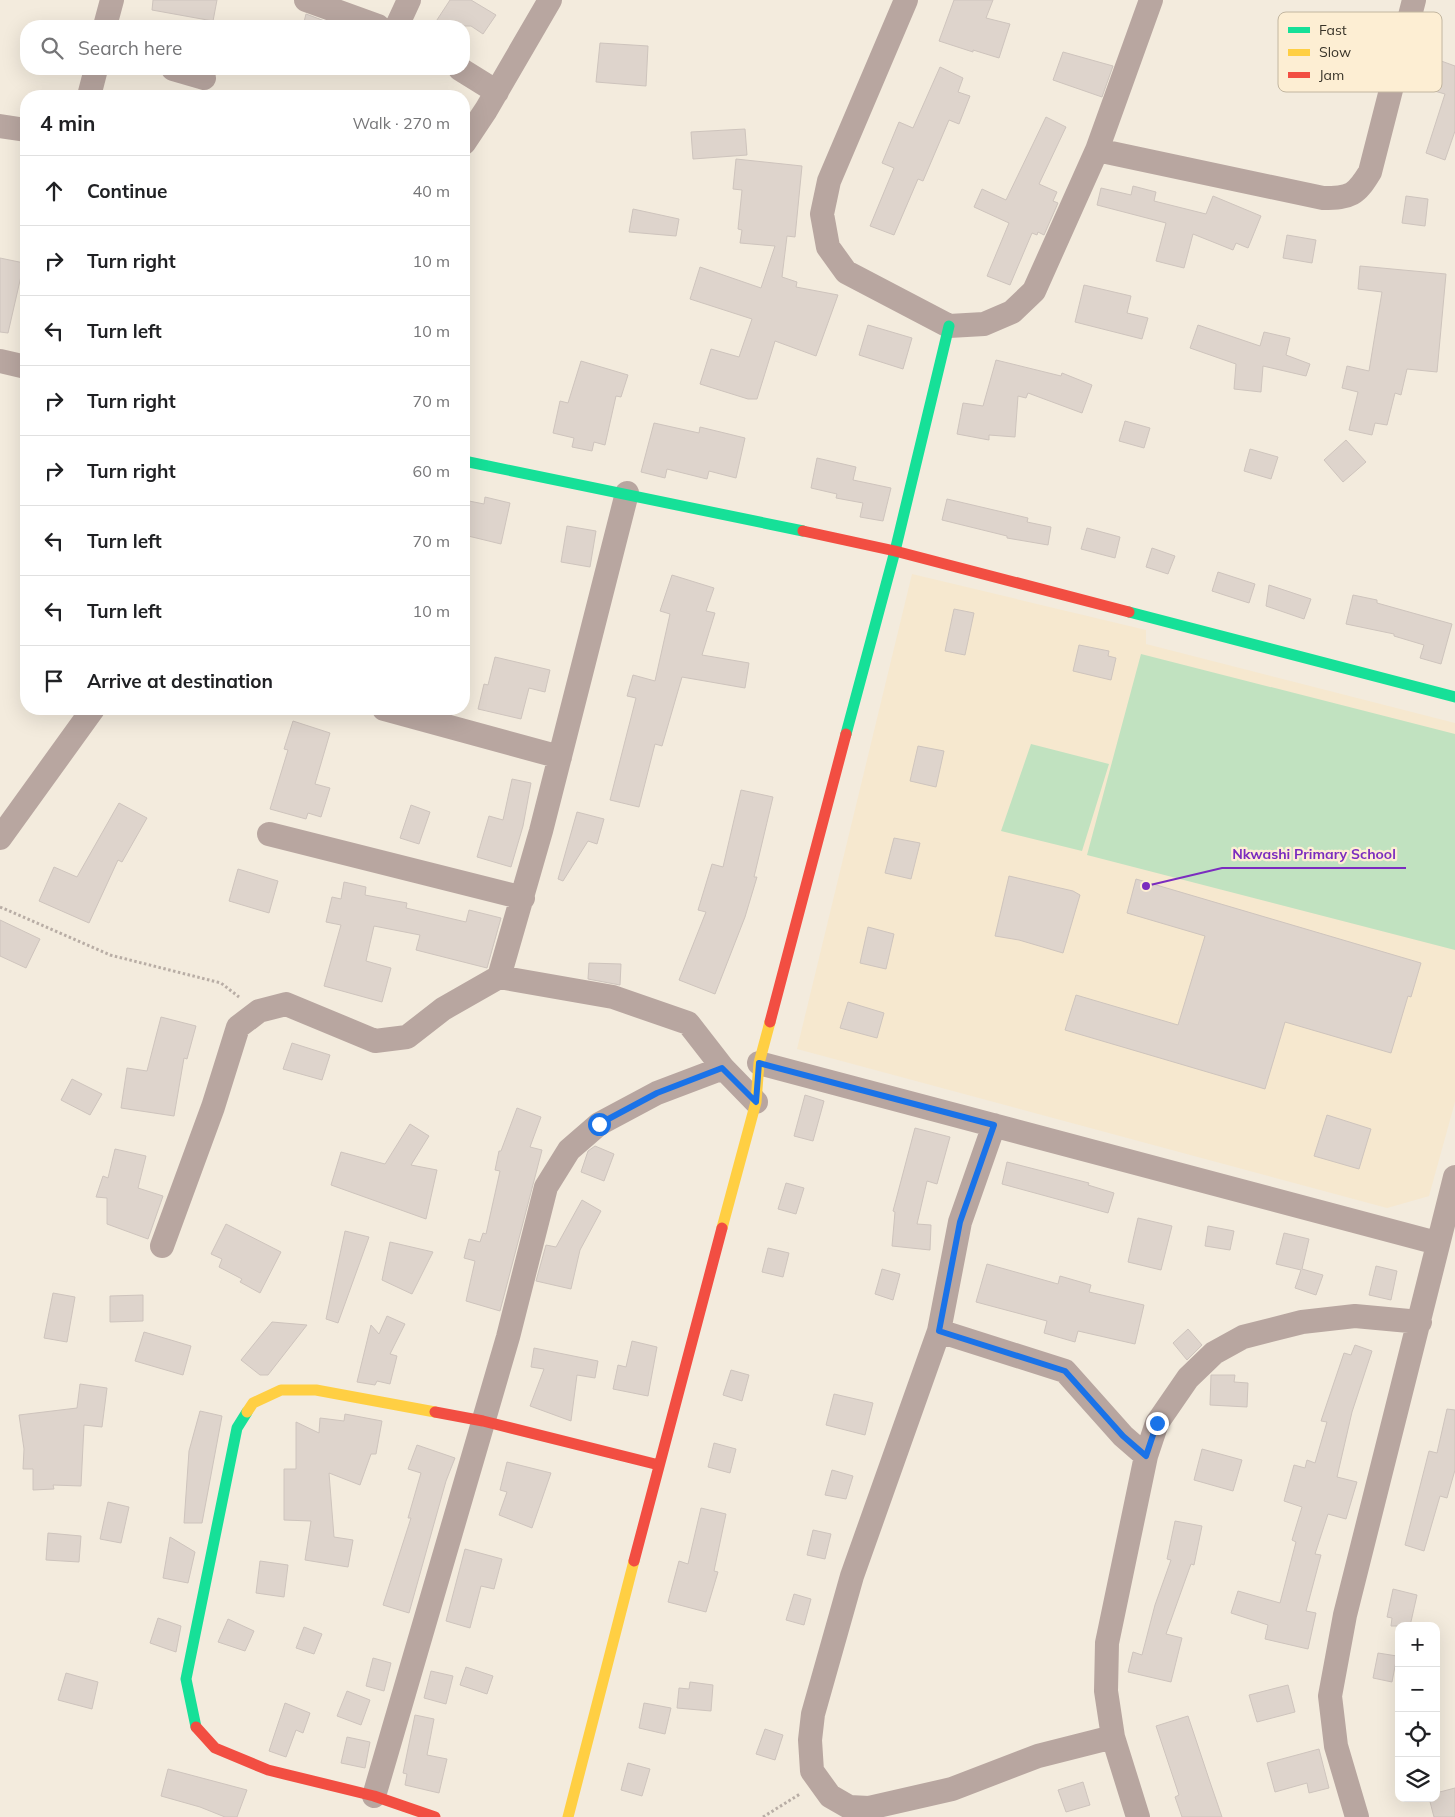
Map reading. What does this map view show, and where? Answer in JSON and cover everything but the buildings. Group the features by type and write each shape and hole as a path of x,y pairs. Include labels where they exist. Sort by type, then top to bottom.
{"street":[{"path":"107,20 112,0"},
{"path":"306,0 361,20"},
{"path":"400,20 409,0"},
{"path":"470,134 497,92 550,0"},
{"path":"906,0 829,181 822,214 828,247 846,272 948,326 984,324 1012,312 1034,291 1097,150 1151,0"},
{"path":"91,90 94,75"},
{"path":"194,75 204,78"},
{"path":"470,75 497,92"},
{"path":"1097,150 1323,198 1344,198 1358,190 1370,172 1390,92"},
{"path":"0,126 20,129"},
{"path":"568,1817 659,1465 756,1102 759,1063 895,551 948,326"},
{"path":"0,361 20,365"},
{"path":"470,462 627,493 895,551 1455,697"},
{"path":"499,977 523,898 627,493"},
{"path":"0,838 89,715"},
{"path":"406,715 560,757"},
{"path":"268,834 523,898"},
{"path":"162,1246 213,1107 238,1027 259,1011 286,1004 375,1040 407,1037 443,1009 499,977 613,997 688,1023 722,1068 756,1102"},
{"path":"759,1063 1437,1243"},
{"path":"374,1796 532,1248 546,1187 570,1150 607,1120 657,1093 722,1068"},
{"path":"994,1125 960,1222 939,1331 852,1576 812,1714 810,1740 812,1771 830,1796 836,1800 849,1807 869,1808 952,1789 1038,1756 1113,1737"},
{"path":"1357,1817 1336,1746 1330,1696 1345,1615 1455,1177"},
{"path":"1138,1817 1113,1737 1106,1691 1107,1643 1146,1456 1157,1423 1188,1378 1214,1353 1243,1337 1302,1322 1355,1316 1420,1322"},
{"path":"939,1331 1065,1371 1123,1436 1146,1456"},
{"path":"435,1817 374,1796 268,1770 215,1748 196,1728 186,1679 237,1428 253,1403 281,1390 316,1390 483,1421 659,1465"}],"path":[{"path":"0,907 110,955 220,983 259,1011"},
{"path":"763,1817 795,1798 818,1780"}],"shaded area":[{"path":"912,574 1146,630 1146,644 1455,723 1455,1102 1429,1196 1387,1208 797,1049"}],"green space":[{"path":"1141,654 1455,734 1455,950 1087,855"},
{"path":"1031,744 1109,764 1082,851 1001,831"}],"traffic: fast":[{"path":"846,734 895,551 949,326"},
{"path":"470,462 803,531"},
{"path":"1129,612 1455,697"},
{"path":"196,1727 186,1679 237,1428 247,1412"}],"traffic: slow":[{"path":"722,1228 756,1102 759,1063 770,1022"},
{"path":"247,1412 253,1403 281,1390 316,1390 435,1412"},
{"path":"568,1817 634,1561"}],"traffic: jam":[{"path":"803,531 895,551 1129,612"},
{"path":"770,1022 846,734"},
{"path":"634,1561 722,1228"},
{"path":"435,1412 483,1421 659,1465"},
{"path":"196,1727 215,1748 268,1770 374,1796 435,1817"}],"place":[{"name":"Nkwashi Primary School","path":"1146,886"}],"route":[{"path":"599,1124 657,1093 722,1068 756,1102 759,1063 994,1125 960,1222 939,1331 1065,1371 1123,1436 1146,1456 1157,1423"}]}
